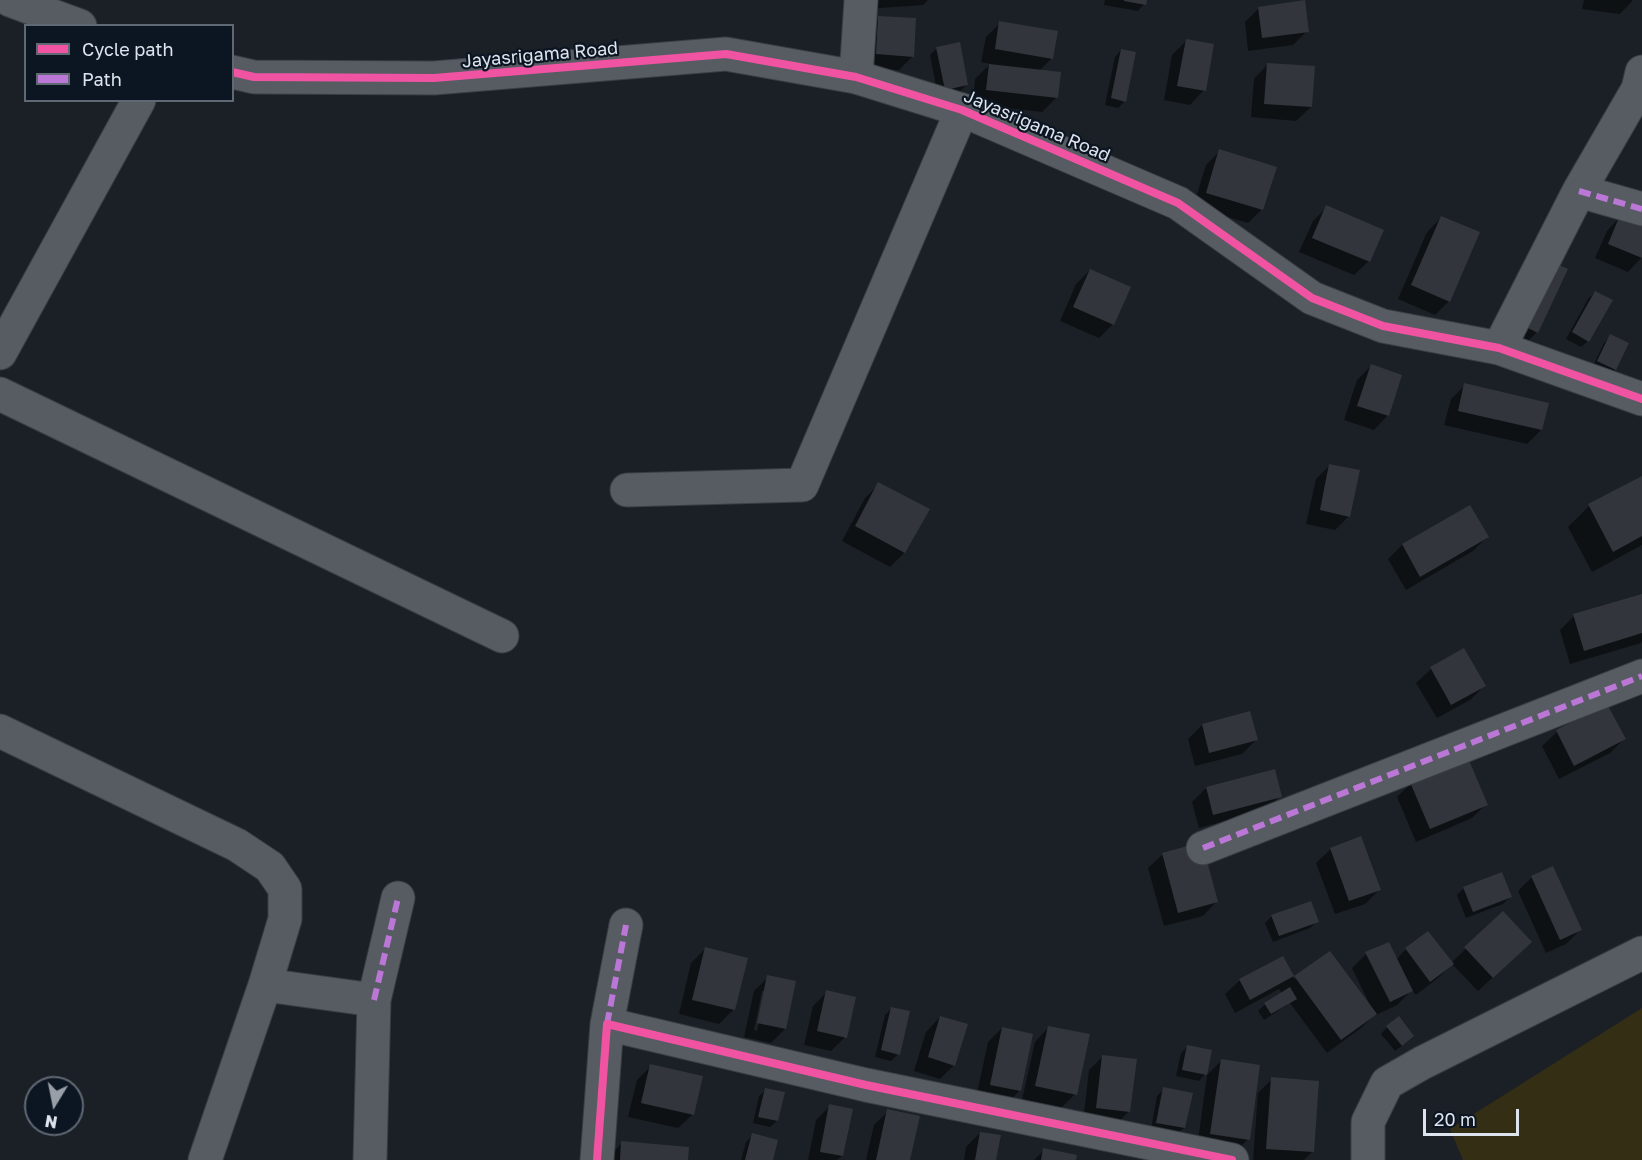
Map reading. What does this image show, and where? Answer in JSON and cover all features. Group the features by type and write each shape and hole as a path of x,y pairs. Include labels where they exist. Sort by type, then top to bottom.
{"street":[{"path":"10,0 75,24"},
{"path":"856,77 861,0"},
{"name":"Jayasrigama Road","path":"234,72 254,77 434,78 726,54 856,77 962,110 1178,203 1312,298 1383,326 1499,348 1642,399"},
{"path":"1499,348 1579,191 1638,89 1642,72"},
{"path":"0,353 138,102"},
{"path":"627,490 802,485 962,110"},
{"path":"1579,191 1642,209"},
{"path":"0,394 502,636"},
{"path":"1203,848 1642,676"},
{"path":"0,731 237,845 270,867 285,889 285,919 265,985 205,1160"},
{"path":"370,1160 374,1000 398,898"},
{"path":"597,1160 607,1024 626,925"},
{"path":"1368,1160 1368,1122 1387,1083 1422,1063 1642,953"},
{"path":"265,985 374,1000"},
{"path":"607,1024 866,1085 1232,1160"}],"shaded area":[{"path":"1642,1008 1642,1160 1463,1160 1450,1129"}],"building":[{"path":"1124,0 1147,0 1146,5"},
{"path":"1305,0 1309,32 1262,38 1258,7"},
{"path":"878,16 916,18 914,57 876,54"},
{"path":"999,21 1058,31 1053,59 995,49"},
{"path":"1186,39 1214,44 1206,91 1177,86"},
{"path":"960,42 968,85 945,90 936,47"},
{"path":"1121,49 1136,52 1126,102 1111,98"},
{"path":"1267,63 1315,66 1312,107 1264,104"},
{"path":"989,64 1061,72 1058,98 986,90"},
{"path":"1219,149 1277,167 1263,210 1206,193"},
{"path":"1326,205 1384,230 1370,262 1312,238"},
{"path":"1620,215 1642,224 1642,258 1608,244"},
{"path":"1441,216 1480,232 1450,302 1411,285"},
{"path":"1544,258 1568,269 1538,333 1514,321"},
{"path":"1090,269 1131,287 1114,325 1073,307"},
{"path":"1595,291 1613,300 1589,342 1572,332"},
{"path":"1610,334 1629,343 1616,370 1597,361"},
{"path":"1371,364 1402,375 1389,416 1357,406"},
{"path":"1464,383 1549,403 1542,430 1458,411"},
{"path":"1329,464 1360,470 1350,517 1320,510"},
{"path":"1642,476 1642,536 1613,552 1588,504"},
{"path":"878,482 930,509 905,553 855,526"},
{"path":"1470,505 1489,537 1420,577 1402,544"},
{"path":"1642,594 1642,633 1584,651 1573,614"},
{"path":"1464,648 1486,686 1451,705 1430,667"},
{"path":"1607,704 1626,739 1574,766 1556,730"},
{"path":"1250,711 1258,740 1209,753 1202,724"},
{"path":"1468,758 1488,805 1430,829 1410,782"},
{"path":"1275,769 1282,797 1213,815 1206,787"},
{"path":"1361,836 1381,890 1349,901 1330,848"},
{"path":"1202,842 1218,902 1178,913 1162,853"},
{"path":"1553,866 1582,930 1560,940 1531,876"},
{"path":"1502,872 1512,897 1473,912 1463,887"},
{"path":"1311,901 1319,922 1279,936 1271,915"},
{"path":"1503,911 1532,942 1493,978 1464,947"},
{"path":"1428,931 1454,964 1430,982 1405,948"},
{"path":"1389,942 1413,991 1390,1002 1365,952"},
{"path":"705,947 748,958 735,1010 692,1000"},
{"path":"1330,951 1377,1014 1341,1040 1294,976"},
{"path":"1283,956 1294,976 1250,1000 1239,979"},
{"path":"767,975 796,981 786,1029 757,1023"},
{"path":"1290,987 1297,999 1271,1014 1264,1003"},
{"path":"826,990 856,997 847,1038 817,1031"},
{"path":"891,1007 910,1011 900,1055 881,1050"},
{"path":"940,1016 968,1024 955,1066 928,1057"},
{"path":"1399,1016 1414,1036 1402,1046 1386,1026"},
{"path":"1048,1026 1090,1034 1077,1095 1035,1086"},
{"path":"1002,1027 1033,1034 1021,1091 990,1085"},
{"path":"1187,1045 1212,1050 1207,1075 1182,1070"},
{"path":"1102,1055 1137,1059 1130,1112 1096,1108"},
{"path":"1221,1059 1260,1065 1250,1140 1210,1134"},
{"path":"650,1064 703,1076 694,1115 641,1103"},
{"path":"1271,1077 1319,1081 1314,1152 1266,1149"},
{"path":"1163,1087 1193,1093 1185,1128 1156,1123"},
{"path":"765,1088 785,1092 778,1121 758,1117"},
{"path":"829,1104 853,1109 843,1156 820,1152"},
{"path":"887,1109 920,1116 910,1160 876,1160"},
{"path":"980,1132 1001,1135 996,1160 975,1160"},
{"path":"752,1133 778,1140 773,1160 745,1160"},
{"path":"621,1141 689,1147 688,1160 620,1160"},
{"path":"1043,1148 1077,1155 1076,1160 1041,1160"}],"marked path":[{"path":"1579,191 1642,209"},
{"path":"1203,848 1642,676"},
{"path":"374,1000 398,898"},
{"path":"607,1024 626,925"}],"cycle path":[{"path":"234,72 254,77 434,78 726,54 856,77 962,110 1178,203 1312,298 1383,326 1499,348 1642,399"},
{"path":"597,1160 607,1024 866,1085 1232,1160"}]}
